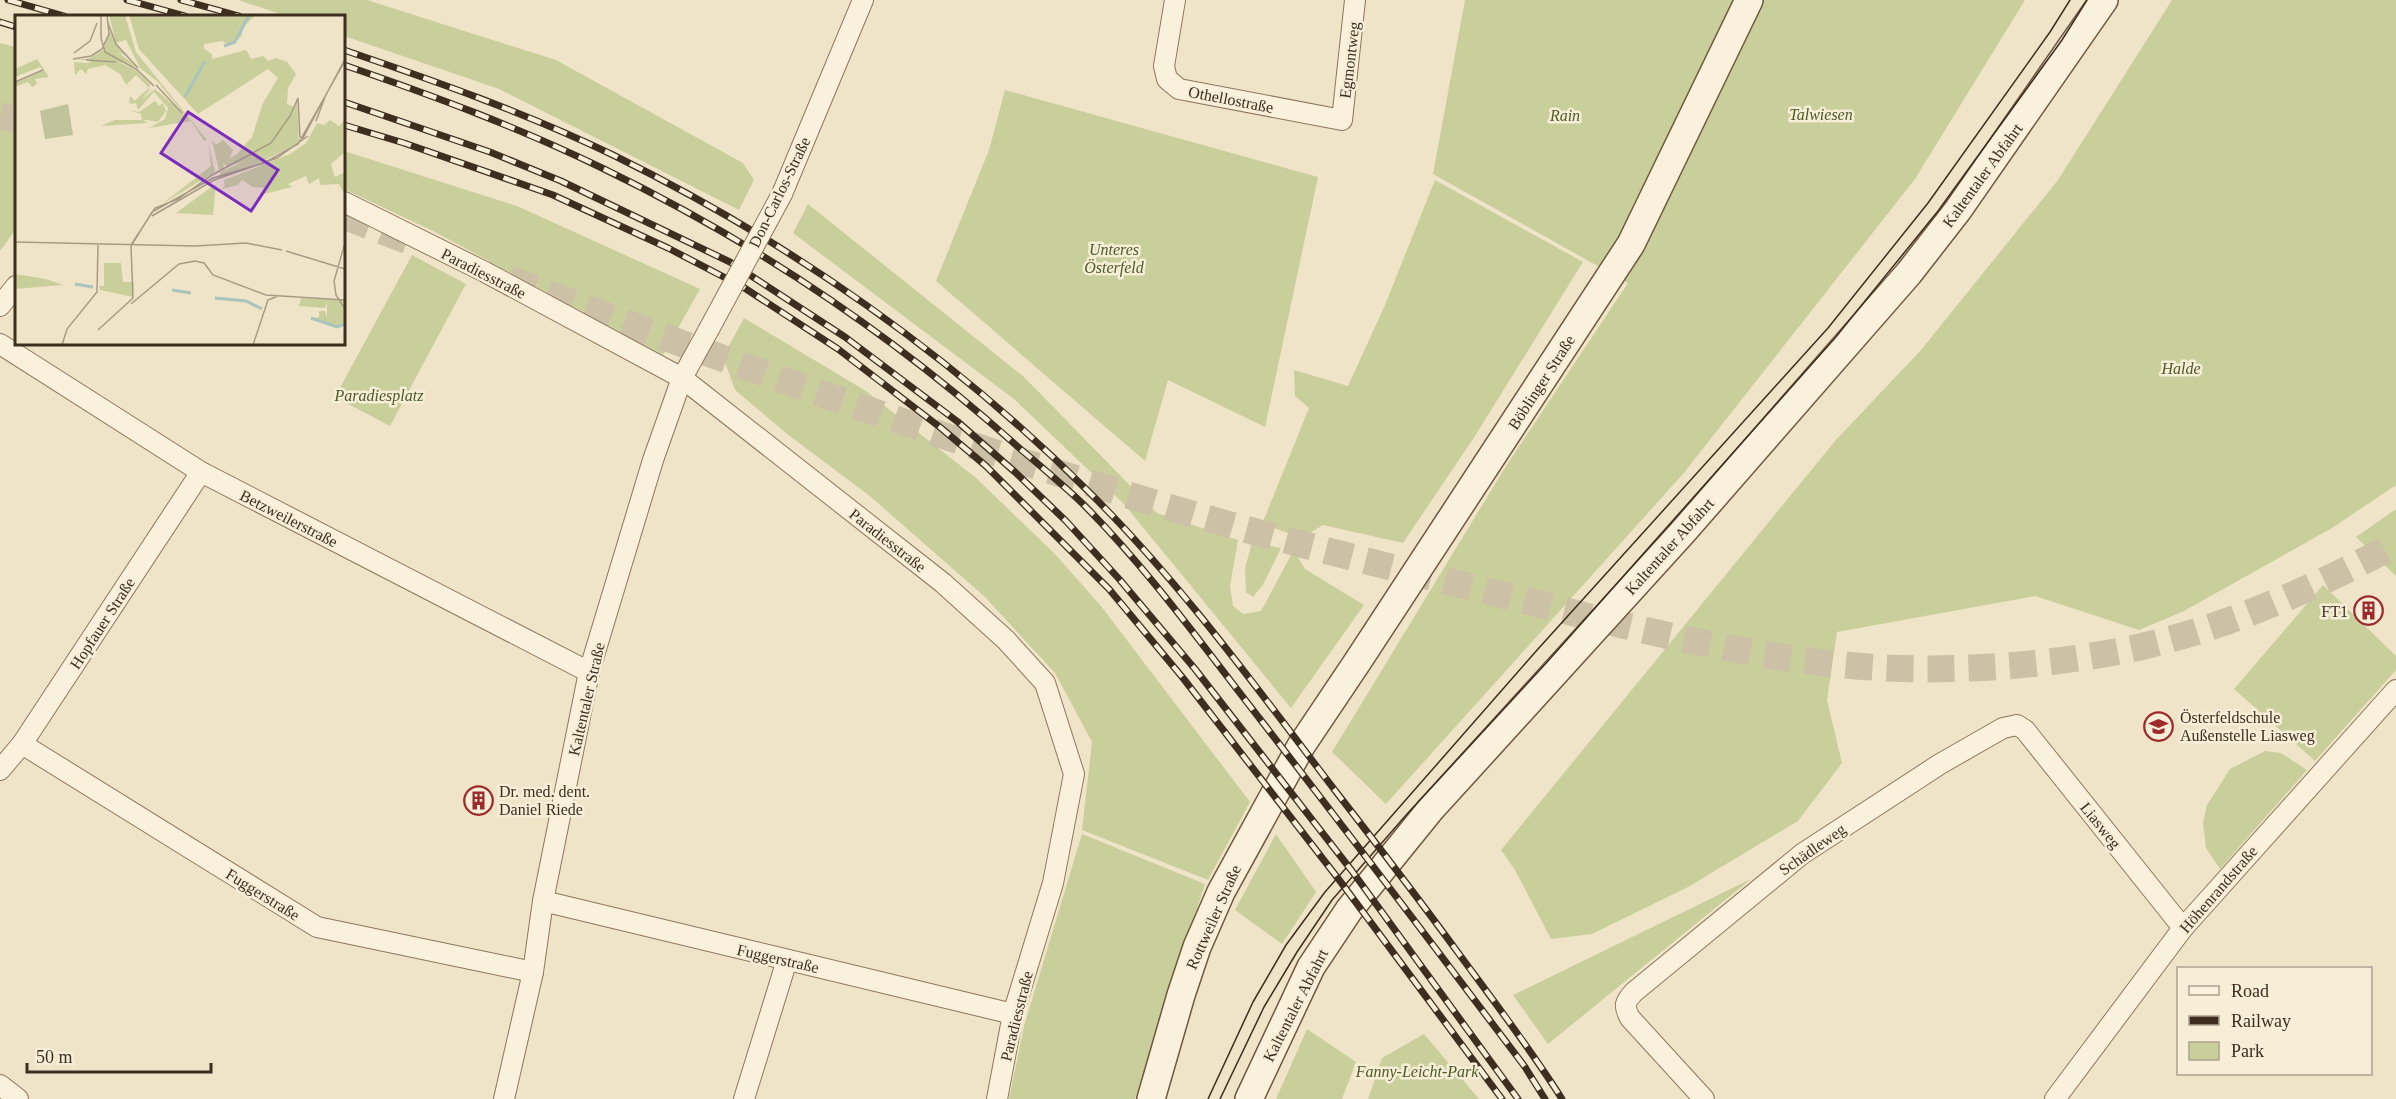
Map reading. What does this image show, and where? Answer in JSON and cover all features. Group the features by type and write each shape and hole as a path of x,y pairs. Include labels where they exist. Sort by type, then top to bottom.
{"main road":[{"name":"Böblinger Straße","path":"1301,746 1631,244 1749,0"},
{"name":"Kaltentaler Abfahrt","path":"1250,1099 1311,967 1349,910 1430,810 1682,533 1909,273 1958,210 2104,0"},
{"name":"Rottweiler Straße","path":"1151,1099 1181,995 1206,926 1221,892 1301,746"}],"street":[{"name":"Don-Carlos-Straße","path":"682,378 782,194 863,0"},
{"name":"Othellostraße","path":"1175,0 1164,66 1167,79 1179,89 1342,120"},
{"name":"Egmontweg","path":"1342,120 1355,0"},
{"name":"Paradiesstraße","path":"345,202 484,272 682,378 943,583 1006,640 1045,683 1074,774 1053,883 1013,1014 997,1099"},
{"path":"0,306 15,287"},
{"name":"Betzweilerstraße","path":"0,344 201,472 589,672"},
{"name":"Kaltentaler Straße","path":"504,1099 533,972 543,901 589,672 653,460 682,378"},
{"name":"Hopfauer Straße","path":"0,770 22,744 201,472"},
{"name":"Höhenrandstraße","path":"2055,1099 2183,928 2396,690"},
{"name":"Liasweg","path":"2017,725 2025,730 2183,928"},
{"name":"Schädleweg","path":"1704,1099 1630,1018 1626,1009 1626,1001 1802,854 1940,764 2003,728 2017,725"},
{"name":"Fuggerstraße","path":"22,744 317,927 533,972"},
{"name":"Fuggerstraße","path":"543,901 1013,1014"},
{"path":"744,1099 787,960"},
{"path":"0,1085 18,1099"}],"green space":[{"path":"238,0 367,0 556,60 743,163 754,180 739,210 499,89 345,36 345,15 283,15"},
{"name":"Talwiesen","path":"1465,0 2025,0 1915,179 1683,474 1386,804 1332,752 1506,466 1628,283 1433,174"},
{"name":"Halde","path":"2172,0 2396,0 2396,485 2332,528 2184,611 2139,630 2035,596 1837,632 1827,700 1842,763 1798,821 1688,887 1592,934 1551,939 1515,870 1501,850 1835,441 1921,350 2058,180"},
{"path":"0,43 15,47 15,230 0,251"},
{"name":"Unteres Österfeld","path":"1005,90 1318,177 1265,427 1168,380 1145,461 936,281 989,150"},
{"path":"345,151 517,206 700,289 663,355 435,232 345,189"},
{"path":"1435,180 1583,262 1475,436 1403,543 1323,525 1302,538 1262,524 1309,408 1295,396 1294,370 1348,386 1385,305"},
{"path":"808,204 1024,377 1157,513 1238,540 1230,586 1233,606 1243,614 1261,611 1291,555 1297,556 1305,569 1364,605 1291,708 1123,503 1014,399 793,233"},
{"name":"Paradiesplatz","path":"412,255 466,284 390,426 335,397"},
{"path":"744,318 866,391 976,478 1055,554 1101,606 1250,802 1208,880 1082,830 1092,742 1055,673 985,597 871,497 787,434 735,390 723,357"},
{"path":"2396,509 2396,576 2356,537"},
{"path":"1252,542 1281,548 1263,585 1253,597 1246,592 1245,569"},
{"path":"2323,585 2396,656 2396,670 2315,761 2234,689"},
{"path":"2265,751 2281,753 2307,770 2220,869 2206,848 2203,823 2207,805 2230,769"},
{"path":"1082,834 1205,884 1135,1099 1009,1099 1024,1026"},
{"path":"1276,834 1316,892 1282,944 1235,910"},
{"path":"1751,879 1548,1044 1513,995"},
{"path":"1307,1029 1356,1062 1342,1099 1276,1099"},
{"name":"Fanny-Leicht-Park","path":"1424,1034 1479,1099 1368,1099 1382,1058"}],"tunnel":[{"path":"0,116 15,120"},
{"path":"345,216 408,241"},
{"path":"509,279 892,418 1170,508 1351,557 1649,631 1758,653 1813,661 1868,667 1978,668 2060,661 2140,647 2239,617 2334,576 2396,544"}],"tram line":[{"path":"1208,1099 1253,1002 1286,945 1325,892 1538,649 1828,328 1928,203 2050,32 2070,0"},
{"path":"1220,1099 1264,1007 1332,900 1835,338 1938,211 2062,40 2087,0"}],"railway":[{"path":"8,0 60,15"},
{"path":"127,0 181,15"},
{"path":"181,0 235,15"},
{"path":"0,22 15,27"},
{"path":"345,50 514,111 613,155 678,189 804,263 925,348 982,394 1090,493 1188,601 1416,895 1513,1027 1562,1099"},
{"path":"345,65 506,125 602,168 713,226 819,292 871,328 969,405 1059,482 1107,529 1153,581 1327,805 1525,1067 1545,1099"},
{"path":"345,102 490,152 561,181 730,262 845,337 958,422 1066,521 1120,580 1195,669 1352,871 1518,1099"},
{"path":"345,125 404,143 553,195 668,248 743,287 838,349 941,428 986,466 1109,589 1183,678 1340,881 1502,1099"}],"place":[{"name":"FT1","path":"2369,611"},
{"name":"Österfeldschule Außenstelle Liasweg","path":"2159,726"},
{"name":"Dr. med. dent. Daniel Riede","path":"478,800"}],"park label":[{"name":"Rain","path":"1565,115"}]}
